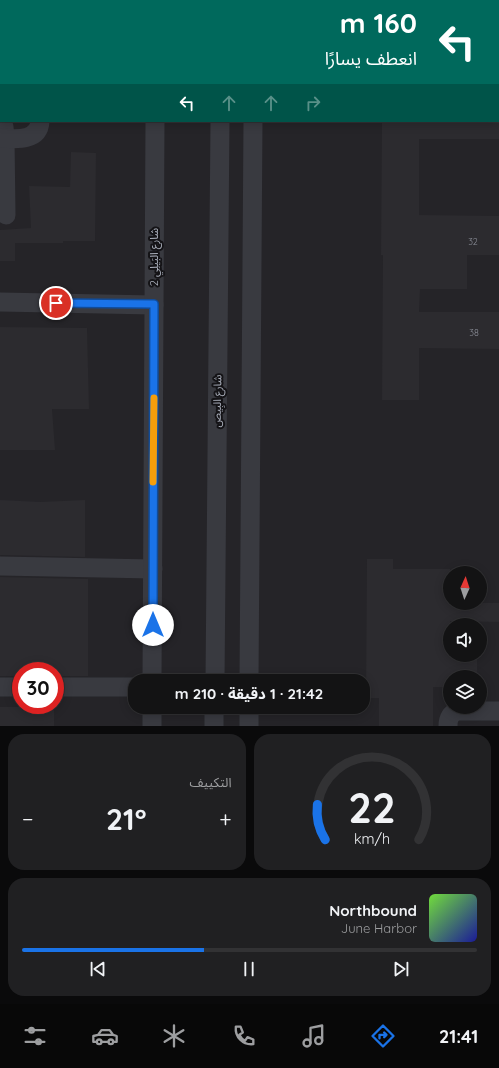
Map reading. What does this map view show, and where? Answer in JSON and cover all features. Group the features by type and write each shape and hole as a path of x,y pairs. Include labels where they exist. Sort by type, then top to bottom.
{"street":[{"path":"6,216 2,127 26,138 31,137 38,129 40,122"},
{"name":"شارع البَيلِي 2","path":"152,674 155,122"},
{"name":"شارع البِيص","path":"215,674 220,122"},
{"path":"249,674 253,122"},
{"path":"0,302 154,304"},
{"path":"0,566 153,569"},
{"path":"0,687 12,687"},
{"path":"64,687 128,688"},
{"path":"448,726 449,718 453,712 499,712"},
{"path":"152,714 152,726"},
{"path":"214,714 214,726"},
{"path":"249,714 249,726"}],"shaded area":[{"path":"0,122 499,122 499,726 0,726"}],"building":[{"path":"382,122 499,122 499,139 419,139 419,215 499,216 499,255 467,255 467,289 420,289 419,312 499,312 499,349 419,348 419,400 382,400 383,255 381,255"},
{"path":"71,152 96,153 95,241 15,243 15,261 0,261 0,230 31,228 29,186 70,187"},
{"path":"0,327 87,328 89,409 52,409 55,450 0,450"},
{"path":"0,500 40,502 85,500 85,557 0,555"},
{"path":"367,559 393,559 393,569 443,569 443,610 487,610 487,603 499,603 499,622 487,622 487,618 443,618 443,662 477,662 477,670 443,670 443,687 433,687 433,726 379,726 379,698 370,698 370,674 366,674"},
{"path":"0,577 88,579 88,676 64,676 64,662 12,662 12,676 0,676"},
{"path":"0,707 12,707 12,714 54,714 54,726 0,726"}],"slow traffic":[{"path":"153,482 154,398"}],"route":[{"path":"56,303 154,304 153,625"}]}
